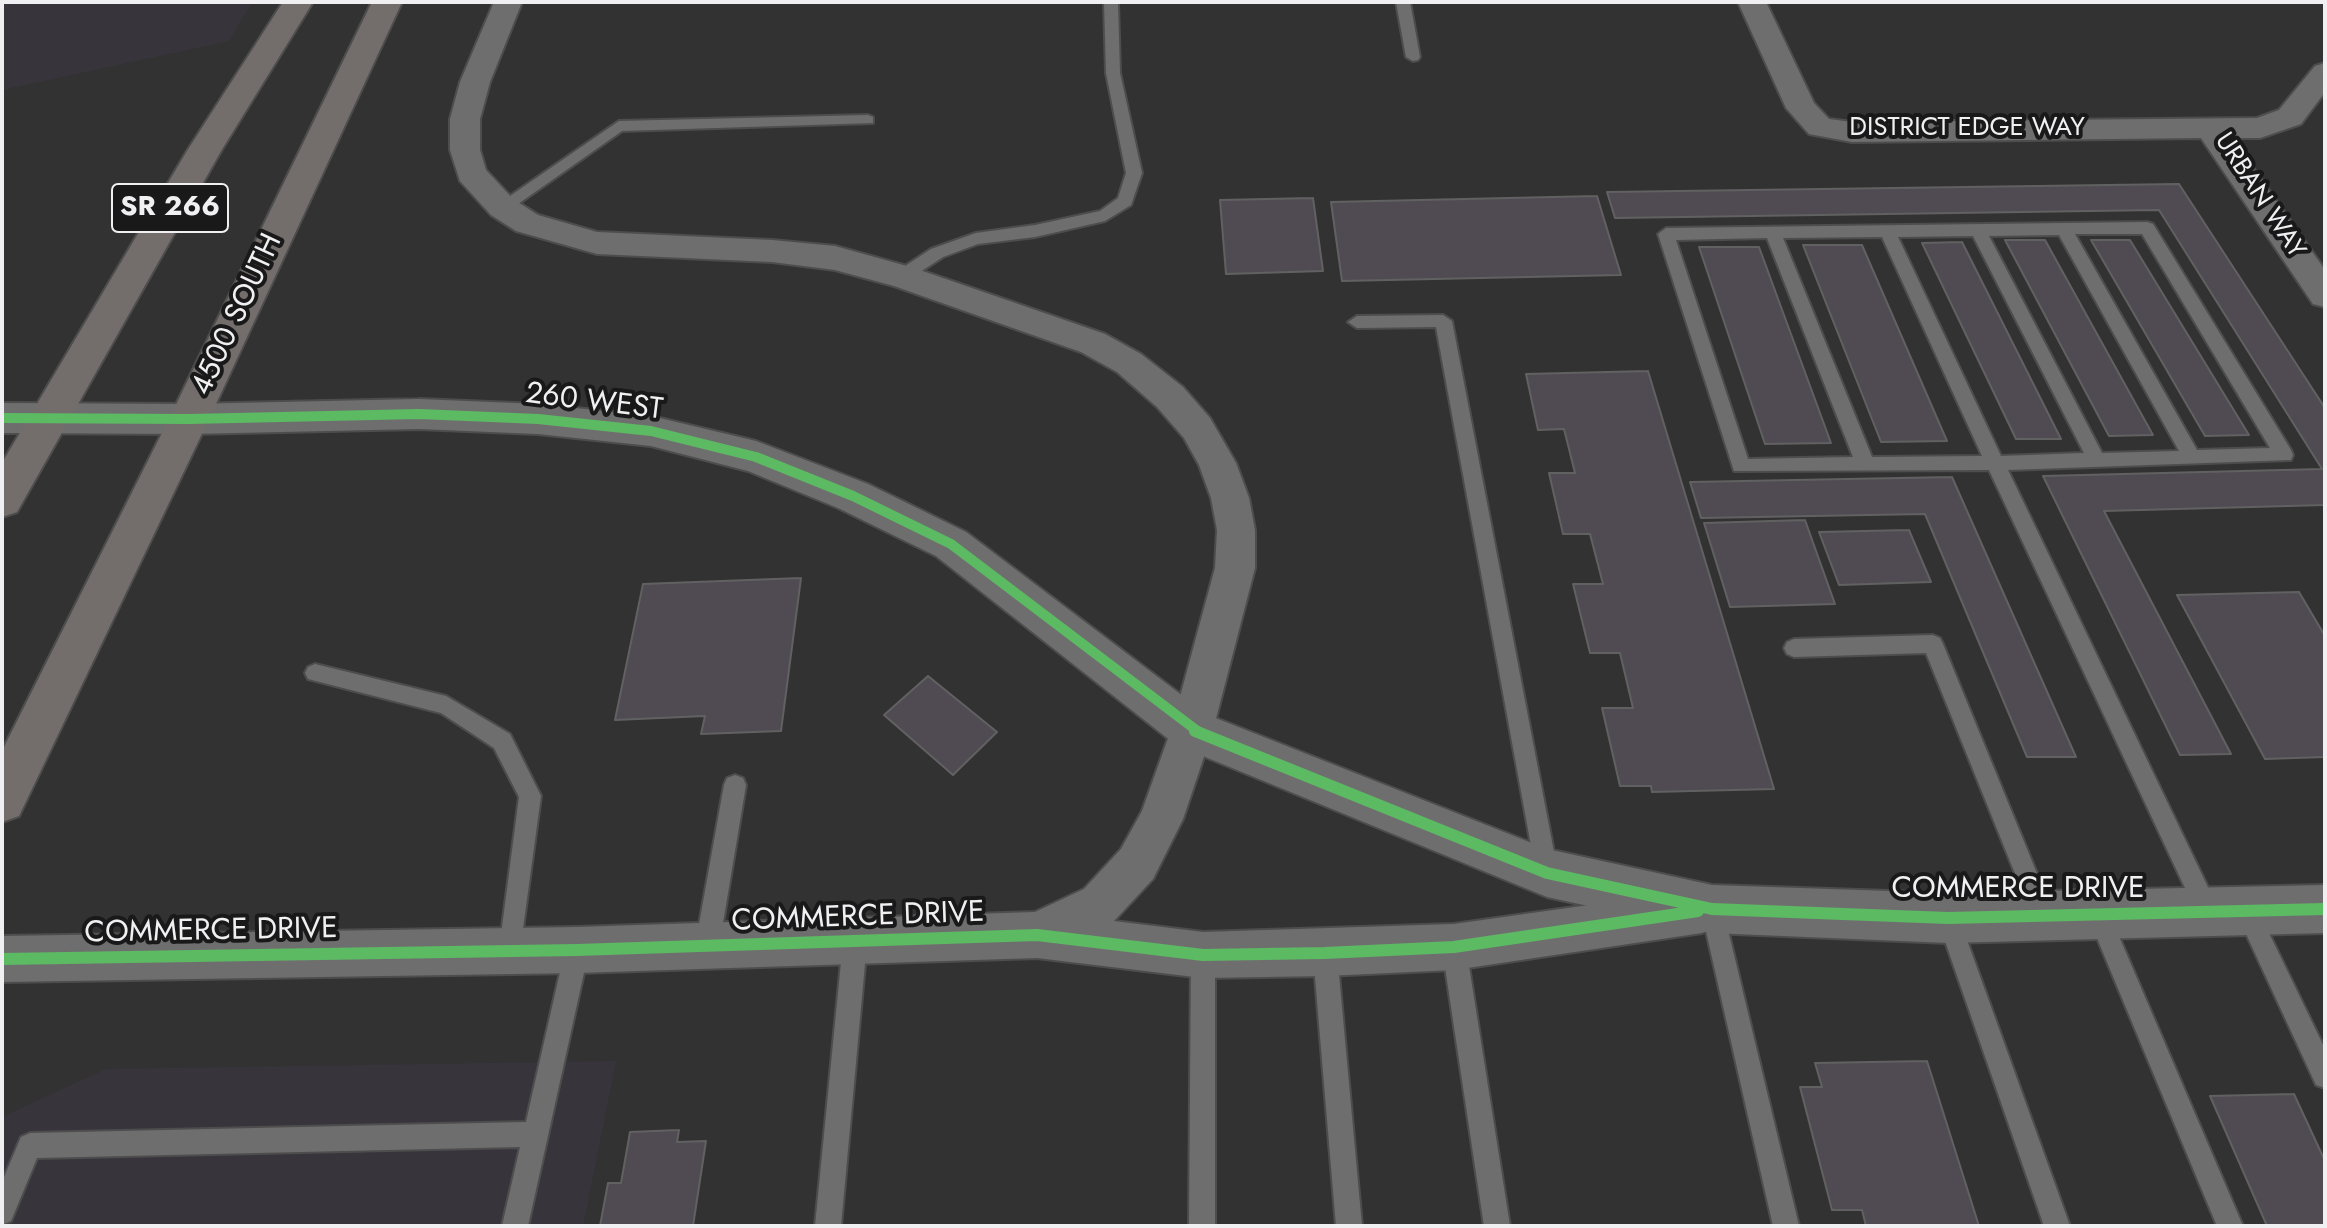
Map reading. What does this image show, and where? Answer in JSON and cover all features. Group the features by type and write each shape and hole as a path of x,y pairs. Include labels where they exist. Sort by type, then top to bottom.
{"main road":[{"name":"SR 266","path":"2,500 204,151 298,2"},
{"name":"4500 SOUTH","path":"2,800 189,419 387,2"}],"street":[{"path":"508,2 475,82 465,119 465,150 471,174 502,207 539,227 597,243 772,251 835,258 902,276 1093,343 1129,363 1170,397 1197,428 1217,463 1230,498 1236,530 1235,568 1192,730"},
{"name":"DISTRICT EDGE WAY","path":"1752,2 1789,87 1801,108 1820,127 1868,132 2210,129"},
{"name":"URBAN WAY","path":"2210,129 2260,128 2290,117 2325,72"},
{"name":"URBAN WAY","path":"2210,129 2325,295"},
{"name":"260 WEST","path":"2,418 189,419 419,414 538,419 651,431 756,457 853,496 951,544 1192,730"},
{"name":"COMMERCE DRIVE","path":"1037,935 1100,905 1137,864 1161,819 1192,730 1547,873 1712,909 1948,918 2325,909"},
{"name":"COMMERCE DRIVE","path":"2,959 707,947 1037,935 1203,955 1325,953 1454,947 1712,909"}],"lane":[{"path":"902,276 937,253 976,239 1035,231 1105,215 1125,201 1134,173 1113,73 1111,2"},
{"path":"1403,2 1413,57"},
{"path":"502,207 619,126 868,120"},
{"path":"2147,228 2284,455 1741,466 1666,234 2064,229 2147,228"},
{"path":"2064,229 2192,458"},
{"path":"1978,230 2097,460"},
{"path":"1888,232 1995,463 2227,911 2323,1068"},
{"path":"1773,233 1865,464"},
{"path":"1357,322 1443,321 1547,873"},
{"path":"1794,648 1933,644 2043,915"},
{"path":"315,673 446,705 502,741 530,796 511,950"},
{"path":"707,947 735,785"},
{"path":"1712,909 1786,1226"},
{"path":"2098,914 2230,1226"},
{"path":"1948,918 2057,1226"},
{"path":"828,1226 855,942"},
{"path":"1454,947 1497,1226"},
{"path":"515,1226 577,950"},
{"path":"1325,953 1349,1226"},
{"path":"1202,1226 1203,955"},
{"path":"2,1212 30,1146 535,1134"}],"shaded area":[{"path":"2,2 252,2 229,41 2,90"},
{"path":"616,1061 583,1226 2,1226 2,1117 106,1069"}],"building":[{"path":"2179,184 2325,408 2325,505 2104,511 2231,754 2180,755 2043,476 2322,469 2159,210 1615,218 1607,192"},
{"path":"1597,196 1621,275 1342,281 1331,202"},
{"path":"1313,198 1323,271 1226,274 1220,200"},
{"path":"2005,240 2045,240 2153,435 2109,436"},
{"path":"2091,240 2130,240 2249,435 2205,436"},
{"path":"1962,242 2061,439 2016,439 1922,243"},
{"path":"1803,245 1862,245 1947,441 1881,442"},
{"path":"1699,247 1759,247 1831,443 1765,444"},
{"path":"1648,371 1774,789 1652,792 1651,786 1620,786 1602,708 1633,708 1620,653 1590,653 1573,584 1603,584 1590,534 1563,534 1549,473 1575,473 1564,429 1538,430 1526,374"},
{"path":"1952,477 2076,757 2027,757 1925,514 1701,518 1690,482"},
{"path":"1805,520 1835,604 1730,607 1704,523"},
{"path":"1909,530 1931,582 1839,585 1819,532"},
{"path":"801,578 781,731 701,734 705,716 615,720 643,584"},
{"path":"2299,592 2325,636 2325,757 2265,759 2177,595"},
{"path":"928,676 997,732 953,775 884,715"},
{"path":"1927,1061 1979,1226 1866,1226 1862,1210 1832,1210 1800,1087 1822,1087 1815,1063"},
{"path":"2294,1094 2325,1161 2325,1226 2267,1226 2210,1096"},
{"path":"679,1130 677,1142 706,1141 693,1226 600,1226 608,1183 621,1183 630,1132"}],"cycle path":[{"path":"2,418 189,419 419,414 538,419 651,431 756,457 853,496 951,544 1192,730 1547,873 1712,909 1948,918 2325,909"},
{"path":"2,959 577,950 1037,935 1203,955 1325,953 1454,947 1698,911"}]}
